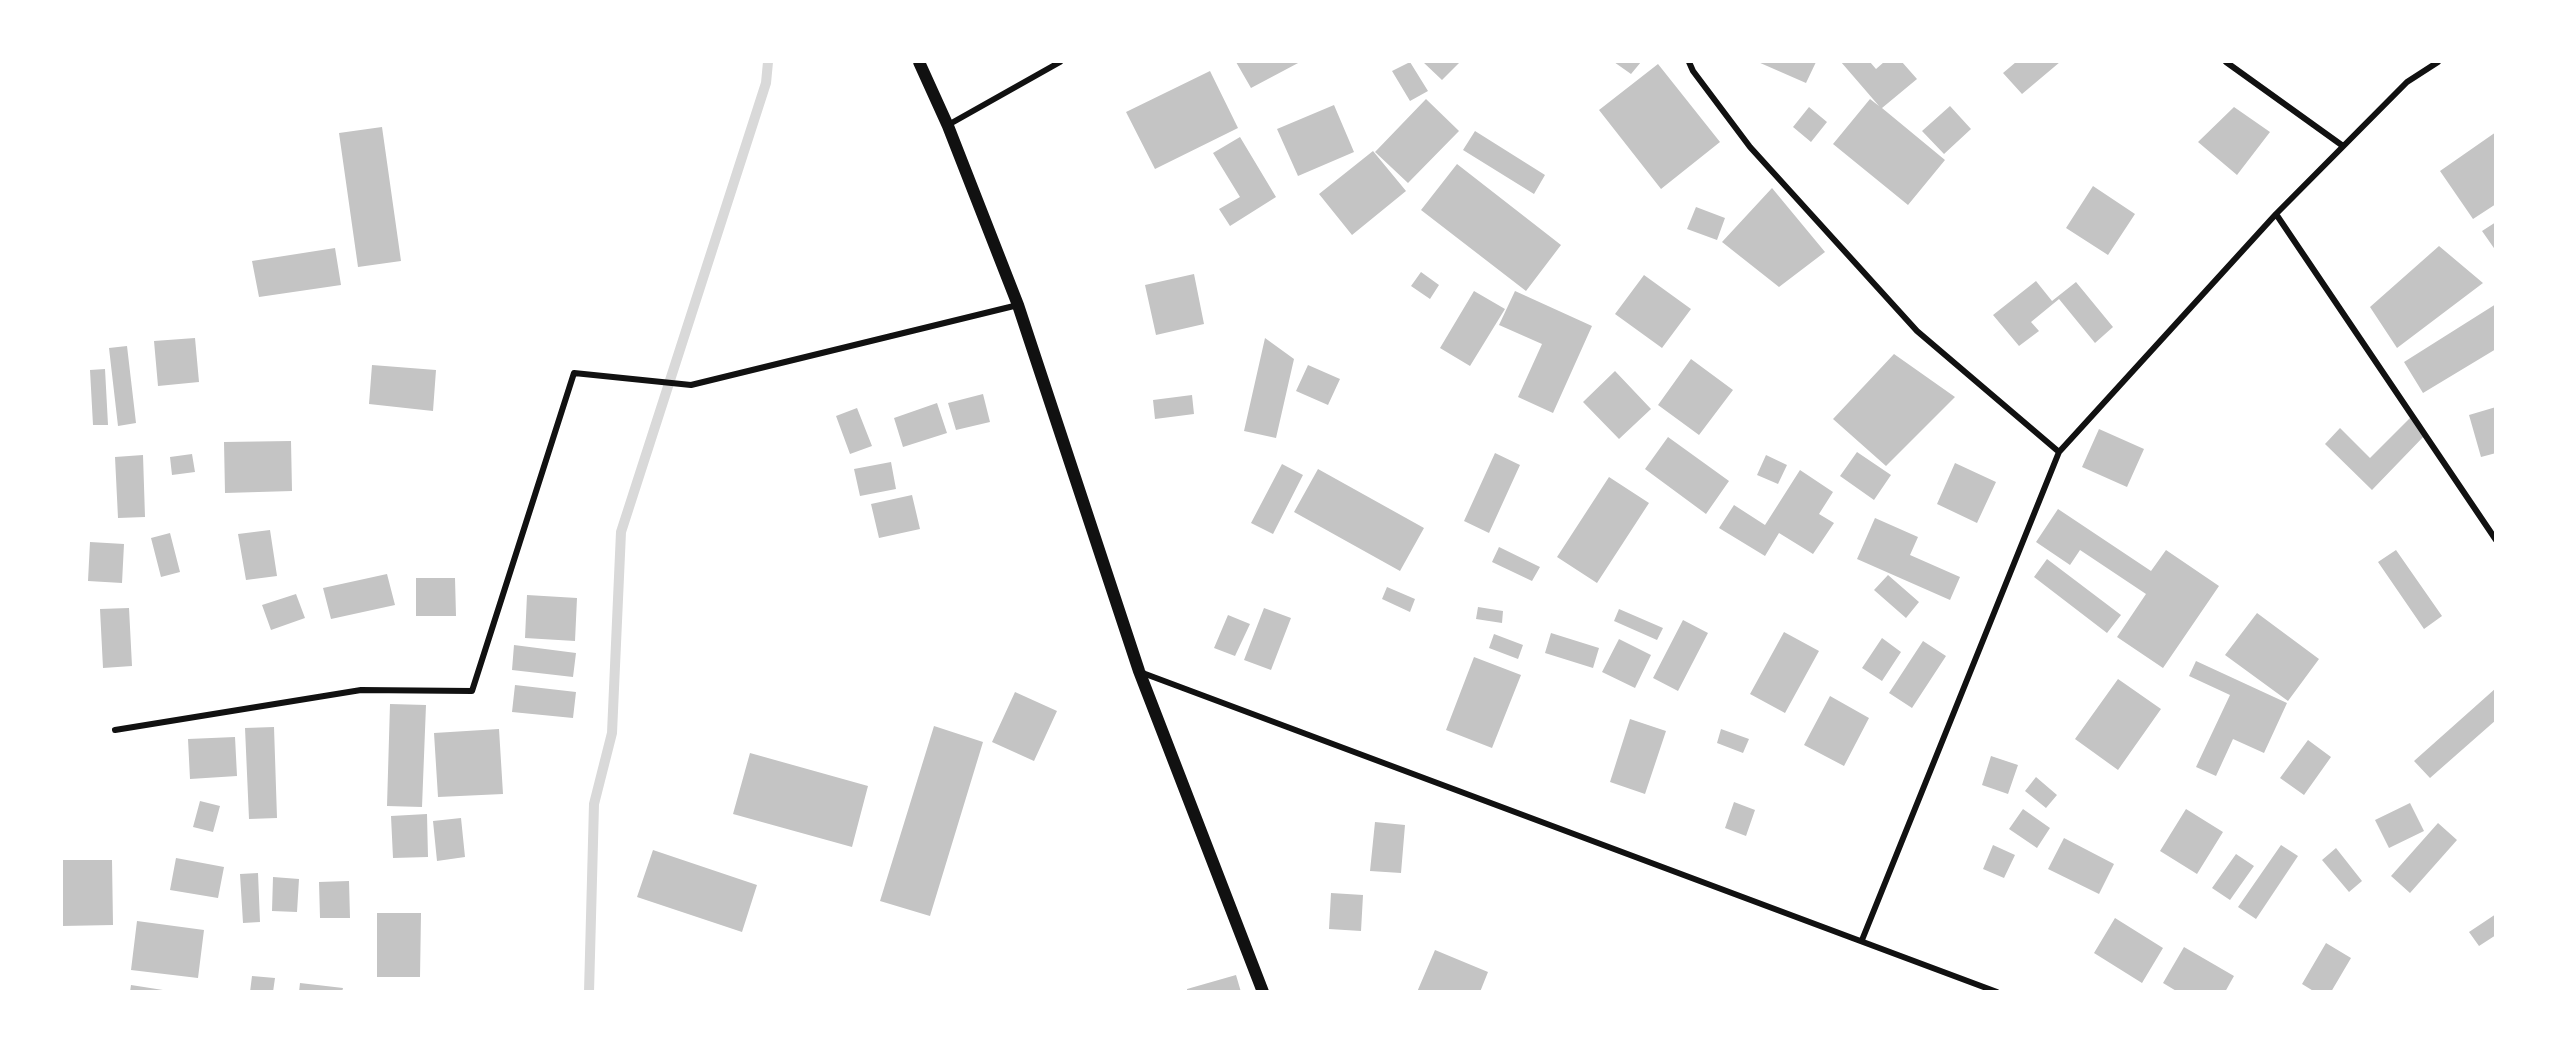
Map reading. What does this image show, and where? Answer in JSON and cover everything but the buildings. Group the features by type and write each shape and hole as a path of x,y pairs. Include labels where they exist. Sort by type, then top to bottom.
{"main road":[{"path":"919,62 948,126 1018,305 1139,672 1263,992"}],"street":[{"path":"948,126 1060,62"},
{"path":"1689,62 1750,147 1917,332 2059,452"},
{"path":"2226,62 2343,146"},
{"path":"1863,940 2059,452 2276,214 2407,82 2438,62"},
{"path":"2276,214 2496,540"},
{"path":"115,730 361,690 472,691 574,373 691,385 1018,305"},
{"path":"1139,672 1863,940 1997,992"}],"waterway":[{"path":"589,992 594,804 612,733 621,532 766,83 768,62"}]}
